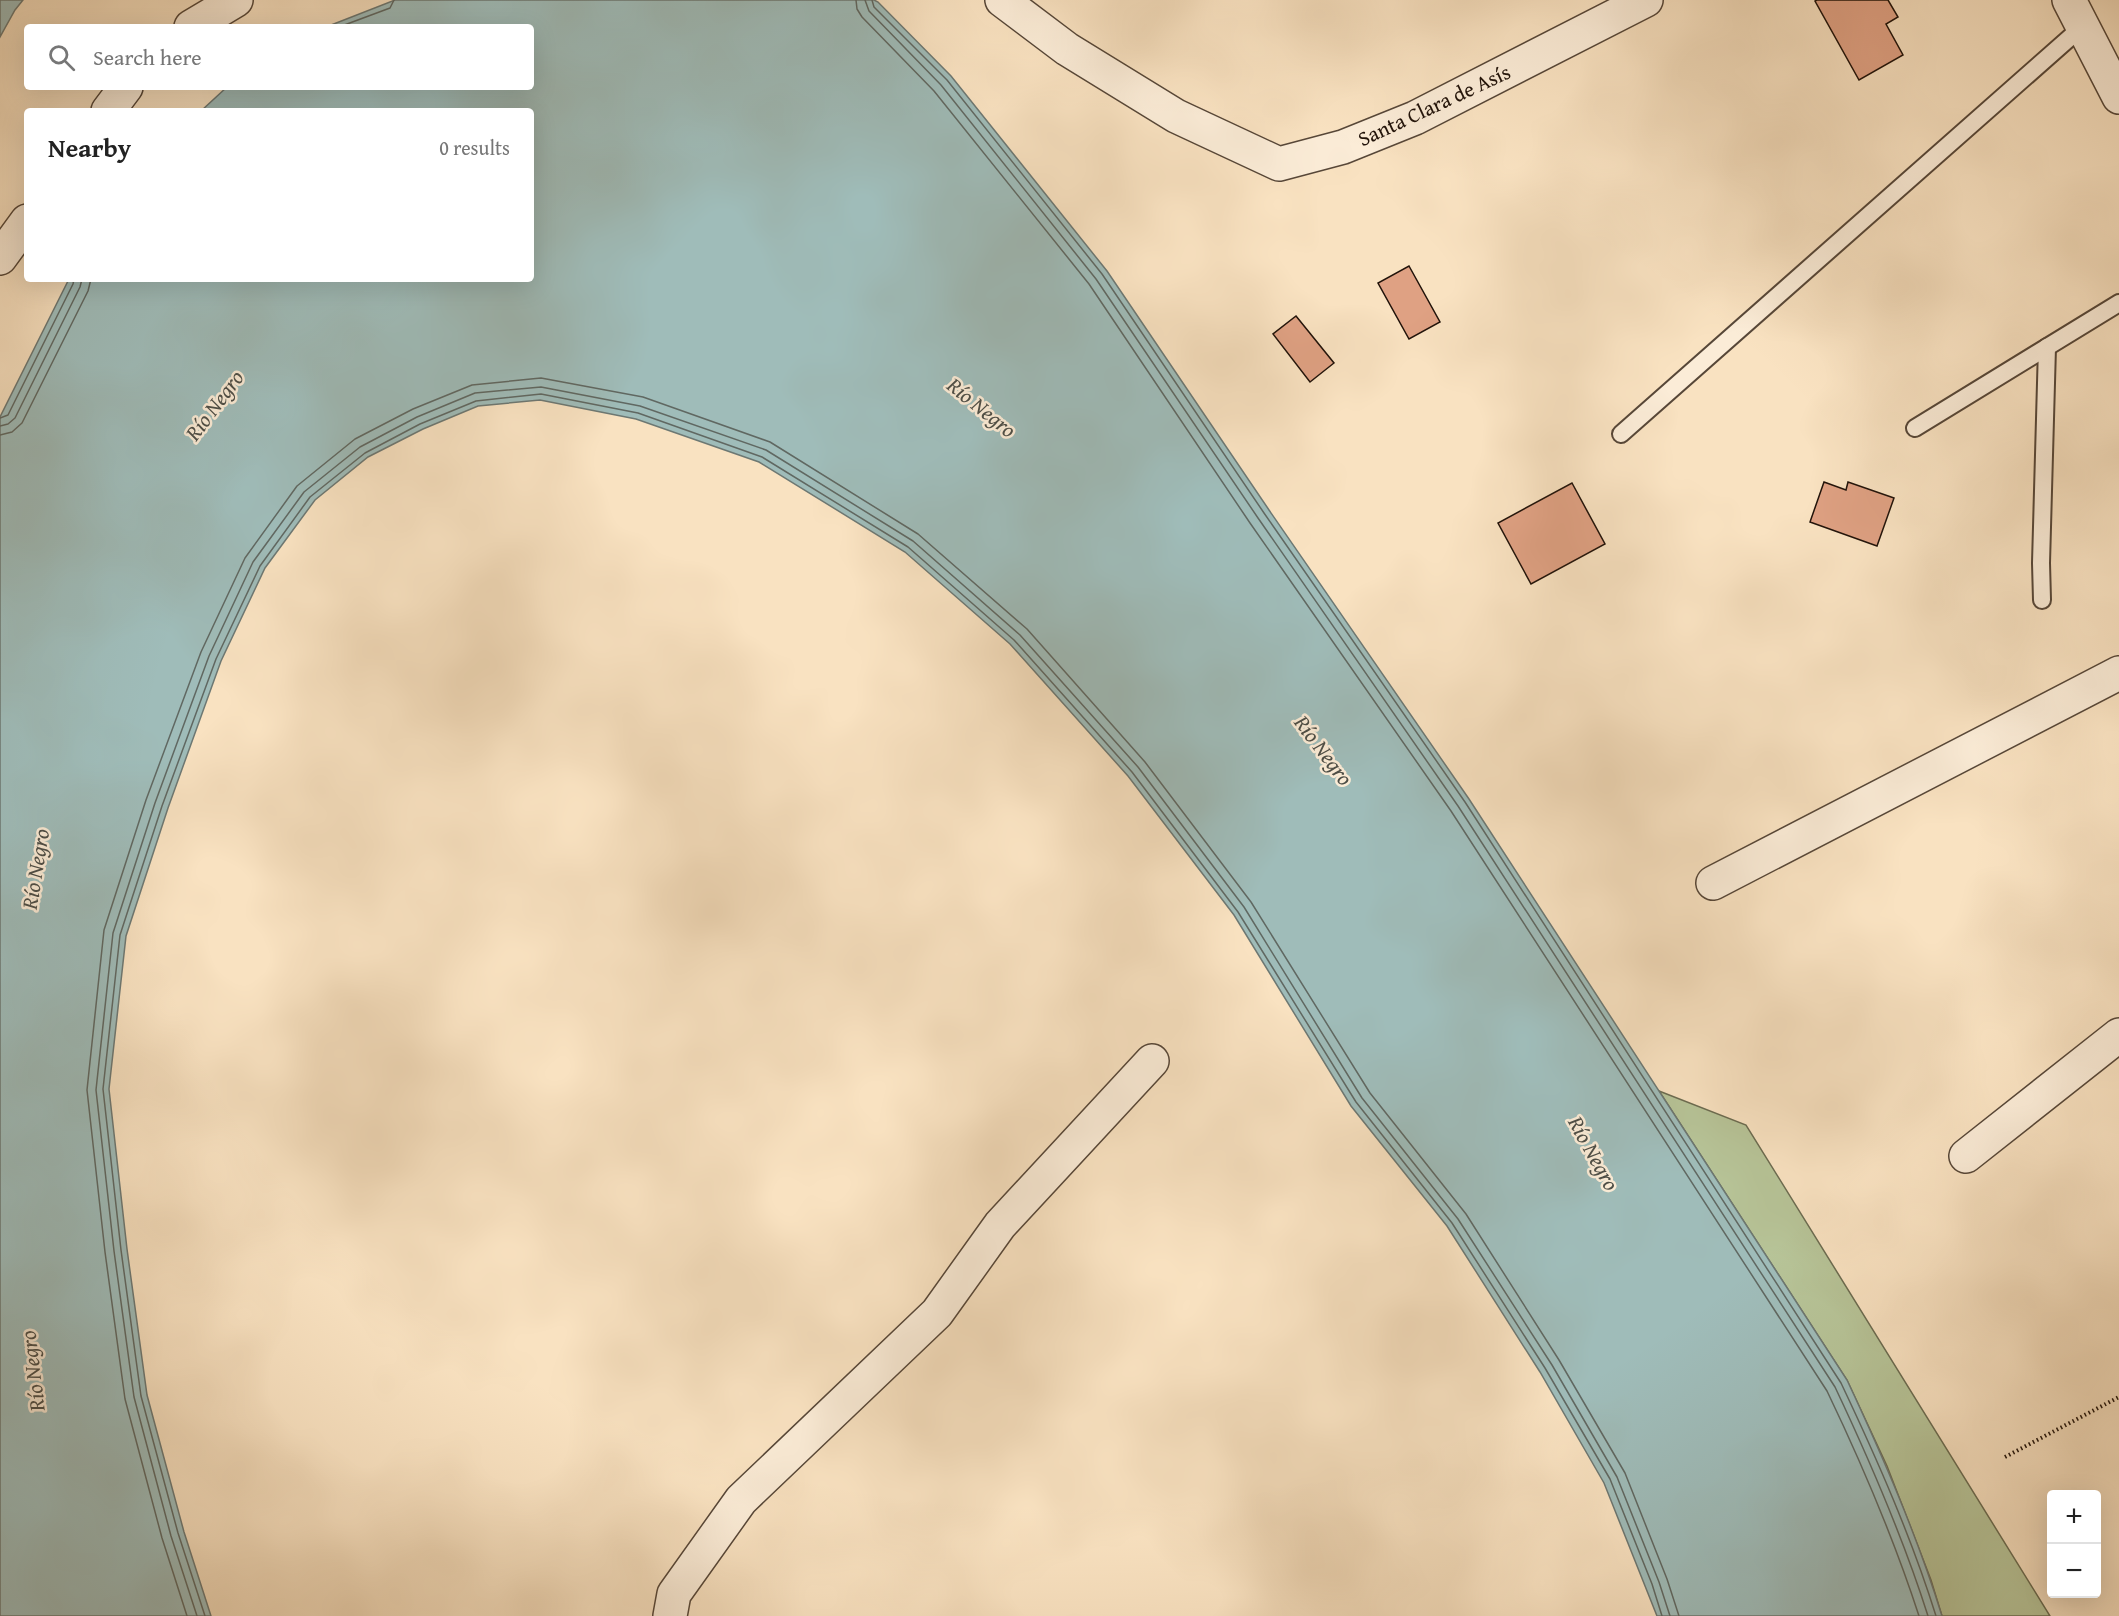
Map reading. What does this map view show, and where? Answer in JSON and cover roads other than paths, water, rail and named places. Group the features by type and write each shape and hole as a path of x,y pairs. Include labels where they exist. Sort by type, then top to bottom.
{"street":[{"path":"196,24 236,0"},
{"name":"Santa Clara de Asís","path":"1002,0 1066,49 1176,116 1279,164 1343,147 1415,118 1646,0"},
{"path":"2076,13 2119,97"},
{"path":"110,108 124,90"},
{"path":"0,258 24,225"},
{"path":"1713,883 2119,673"},
{"path":"1966,1156 2115,1046"},
{"path":"670,1616 674,1594 741,1500 937,1313 1000,1225 1152,1061"}],"lane":[{"path":"1621,434 2076,13"},
{"path":"1915,428 2119,303"},
{"path":"2042,600 2041,563 2048,347"}],"water":[{"path":"0,0 23,0 0,37"},
{"name":"Río Negro","path":"395,0 874,0 878,2 951,76 1107,271 1469,799 1847,1380 1899,1496 1942,1616 1657,1616 1604,1483 1540,1372 1447,1226 1351,1106 1234,915 1128,776 1010,644 905,552 759,462 636,419 540,400 478,406 423,429 368,457 315,500 265,568 221,661 168,808 126,936 109,1089 127,1249 147,1395 184,1532 211,1616 0,1616 0,417 68,282 534,282 534,108 204,108 224,90 534,90 534,24 334,24"}]}
